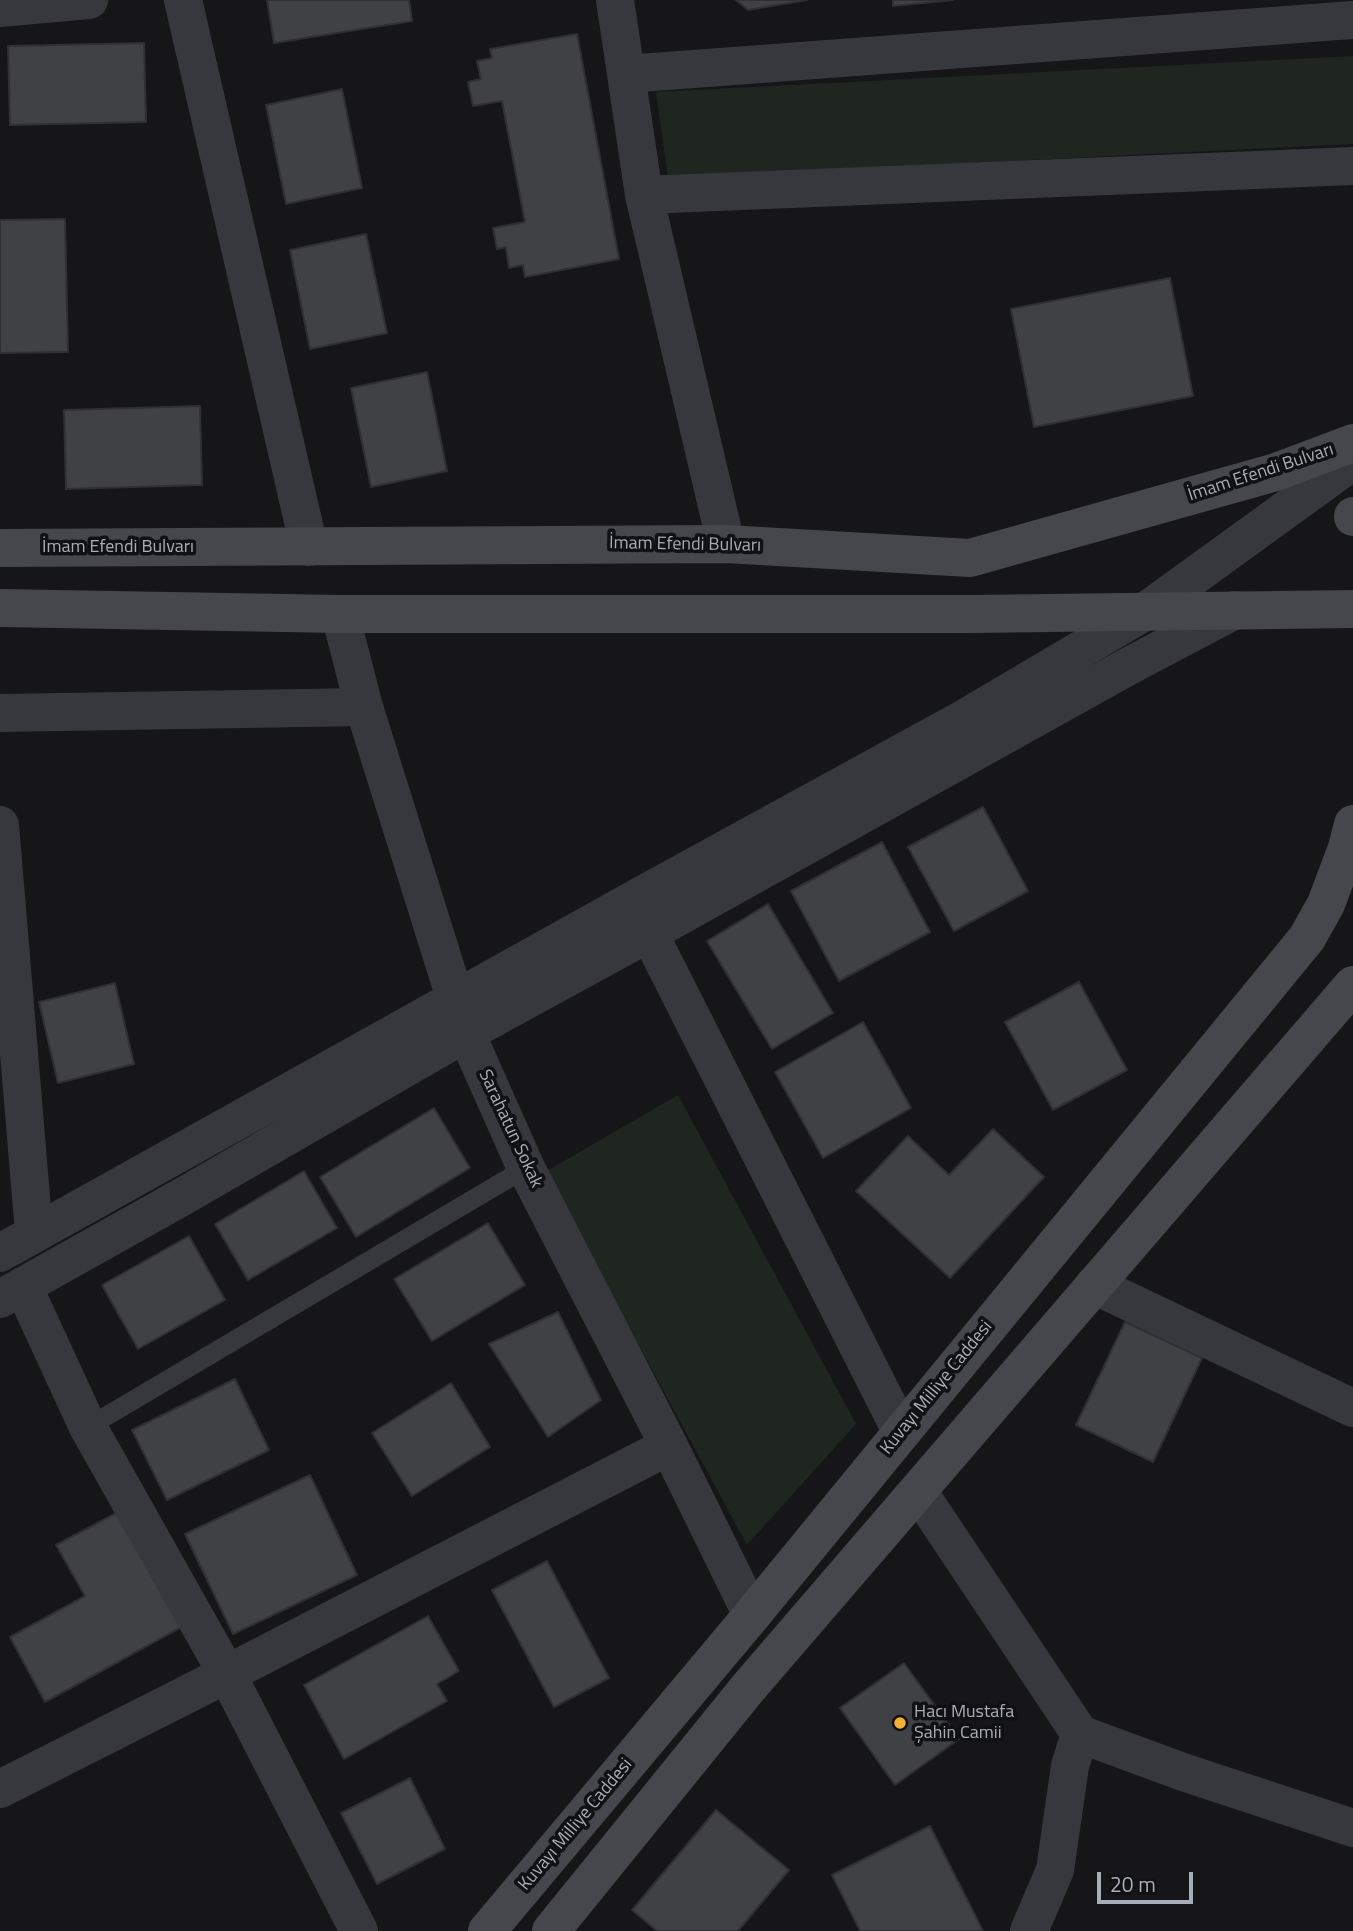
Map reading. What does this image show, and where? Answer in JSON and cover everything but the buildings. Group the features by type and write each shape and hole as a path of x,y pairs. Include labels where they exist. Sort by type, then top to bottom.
{"main road":[{"name":"İmam Efendi Bulvarı","path":"0,548 726,544 970,558 1276,472 1353,443"},
{"path":"0,608 340,614 973,614 1353,608"},
{"name":"Kuvayı Milliye Caddesi","path":"487,1931 752,1615 1307,938 1326,904 1353,824"},
{"path":"551,1931 748,1688 1353,985"}],"street":[{"path":"0,8 89,0"},
{"path":"183,0 309,547"},
{"path":"615,0 644,195 726,544"},
{"path":"626,74 1353,20"},
{"path":"644,195 1353,166"},
{"path":"359,1931 227,1674 12,1292 181,1197 460,1016 1146,611 1353,461"},
{"path":"0,1253 34,1233 460,1016 649,933 1129,666 1235,610"},
{"name":"Sarahatun Sokak","path":"340,614 364,707 460,1016 526,1168 669,1446 752,1615"},
{"path":"0,713 364,707"},
{"path":"1,845 34,1233"},
{"path":"649,933 901,1431"},
{"path":"1094,1285 1353,1408"},
{"path":"0,1789 669,1446"},
{"path":"918,1491 1080,1734 1183,1772 1353,1828"},
{"path":"1028,1931 1055,1870 1070,1766 1080,1734"}],"lane":[{"path":"88,1427 526,1168"}],"shaded area":[{"path":"1353,56 1353,144 668,178 656,92"},
{"path":"678,1095 856,1424 747,1545 545,1172"}],"place":[{"name":"Hacı Mustafa Şahin Camii","path":"900,1723"}]}
